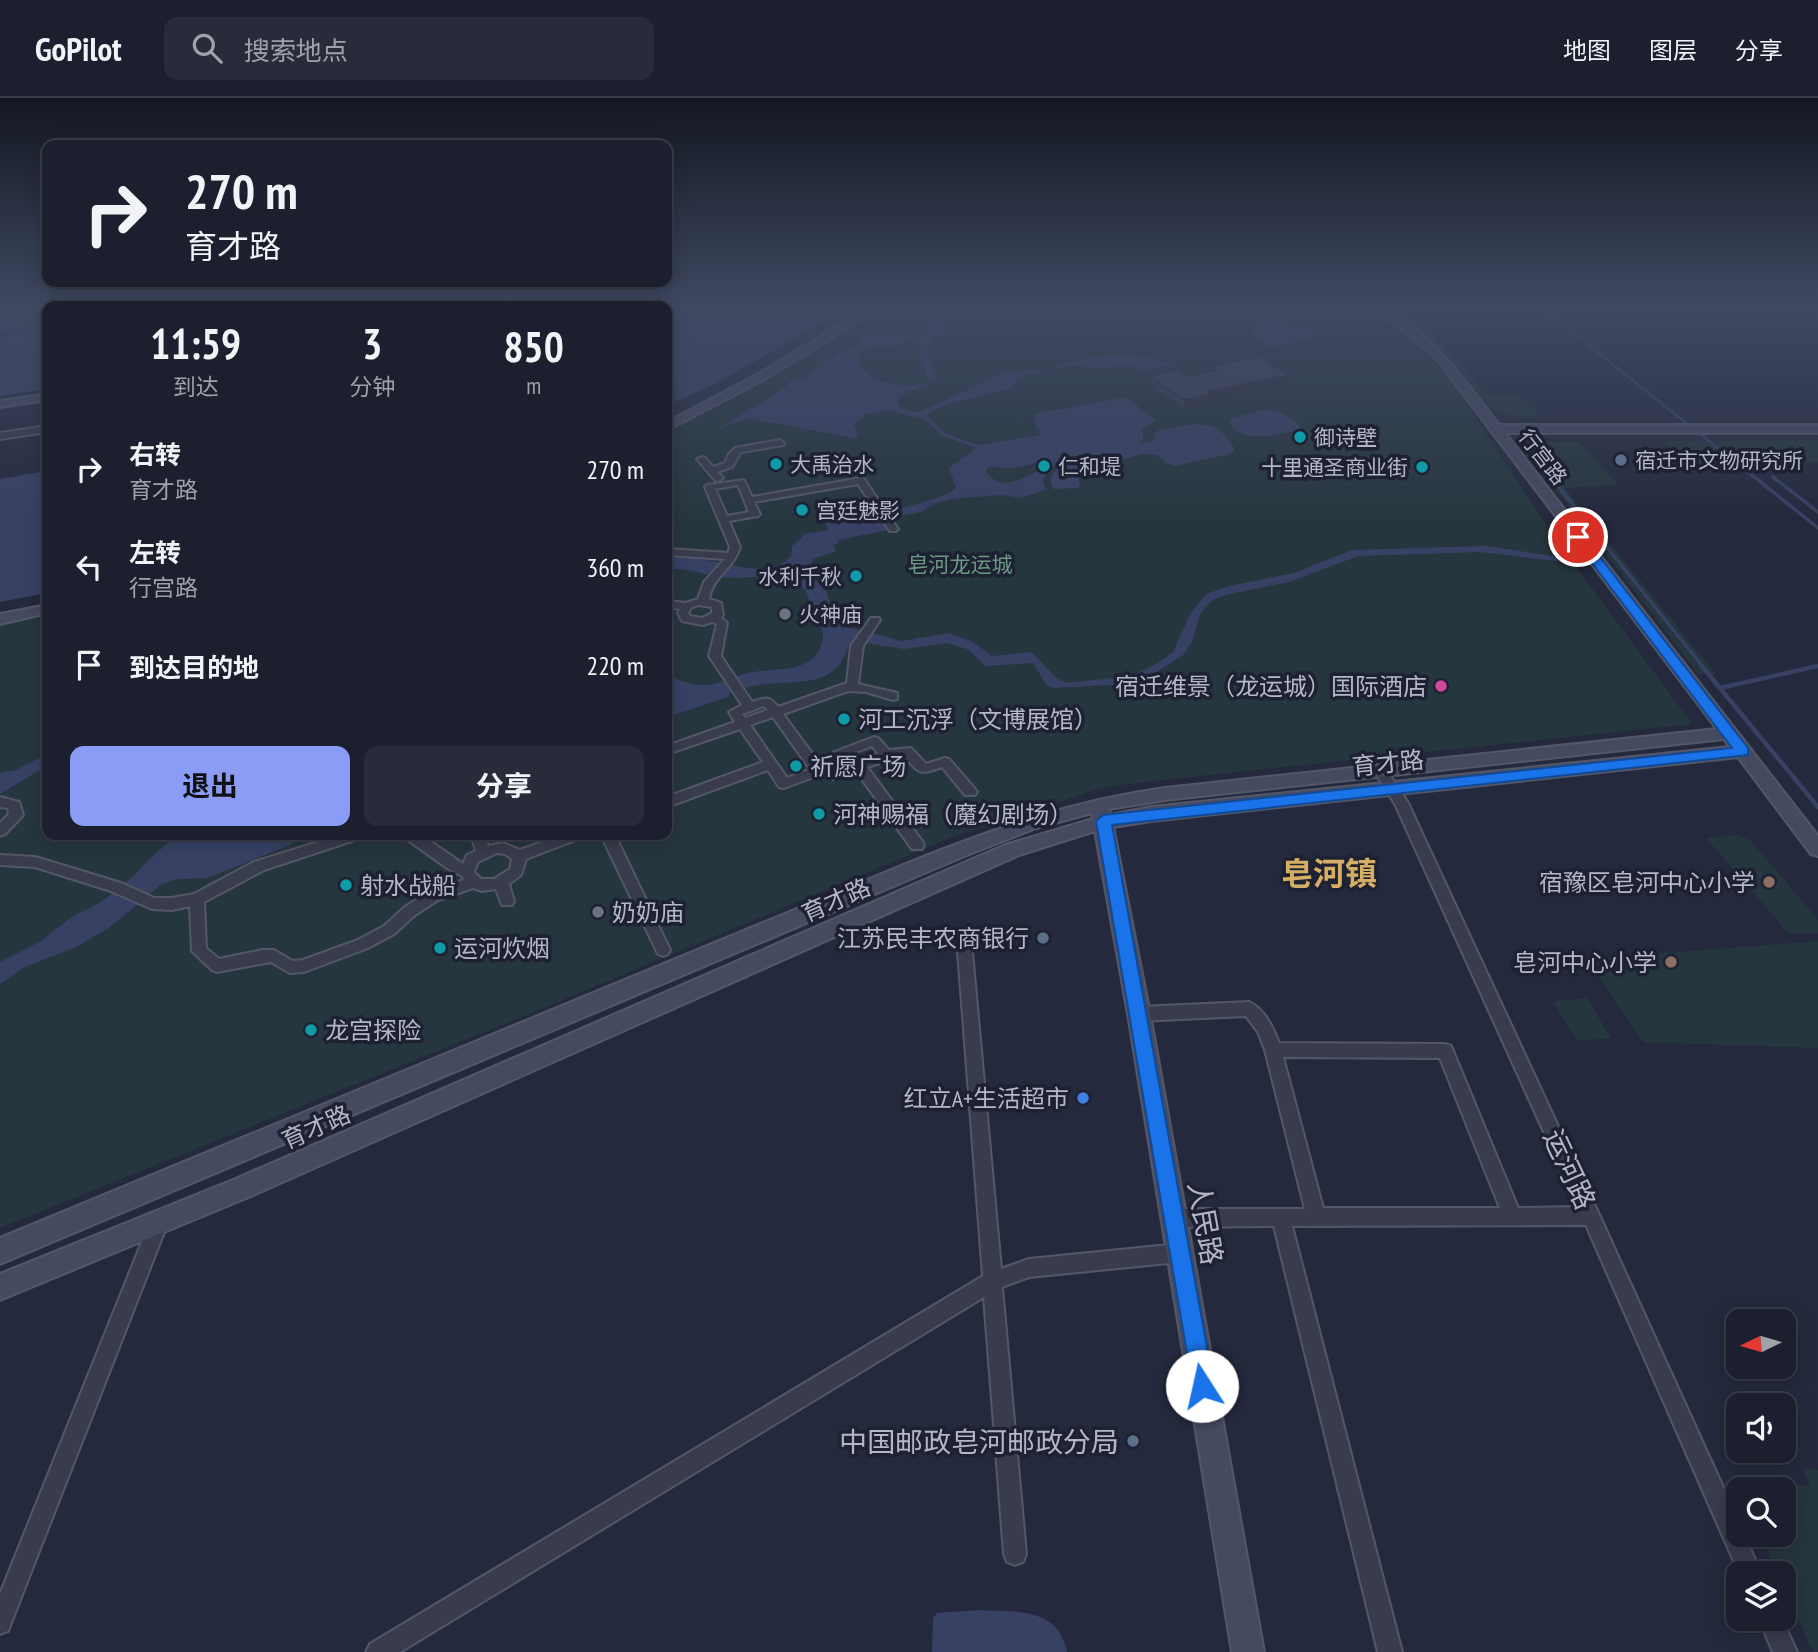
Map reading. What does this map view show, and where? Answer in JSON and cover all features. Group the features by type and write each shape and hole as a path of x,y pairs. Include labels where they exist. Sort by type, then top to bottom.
{"street":[{"path":"672,424 760,379"},
{"name":"行宫路","path":"1457,379 1818,849"},
{"path":"0,404 42,398"},
{"path":"1477,404 1507,422 1560,429"},
{"path":"1495,429 1818,429"},
{"path":"1519,461 1516,447 1522,441 1560,429"},
{"path":"0,436 42,430"},
{"path":"713,470 729,465 733,454 738,450 780,443"},
{"path":"701,458 713,470 722,485"},
{"path":"749,500 861,481 893,529"},
{"path":"703,601 706,583 732,556 735,547 710,488 741,482 755,514 724,519"},
{"path":"672,552 732,556"},
{"path":"672,604 687,606 703,601 714,603 719,608 714,618 703,622 686,619 683,613 687,606"},
{"path":"0,619 42,610"},
{"path":"714,618 722,624 723,630 715,647 715,656 749,707"},
{"path":"852,687 857,646 875,620"},
{"path":"672,748 852,687 893,696"},
{"path":"823,769 784,784 734,712 767,701 823,769 833,775 886,755 907,751 922,769 945,762 970,792"},
{"name":"育才路","path":"0,1251 985,840 1101,813 1165,794 1729,733"},
{"path":"823,769 822,760 874,741 886,755"},
{"name":"育才路","path":"0,1287 242,1188 1101,813 1392,789 1743,751"},
{"path":"672,800 771,764"},
{"path":"859,766 917,845"},
{"name":"运河路","path":"1380,771 1401,803 1591,1216 1745,1561"},
{"path":"0,802 14,805 16,815 0,831"},
{"name":"人民路","path":"1101,813 1139,1014 1248,1652"},
{"path":"0,860 35,863 116,887 152,903 172,904 197,899 244,872 341,840"},
{"path":"419,840 433,848 453,867 470,877 487,885 501,882 516,871 519,865 517,856 504,848 483,852 472,859 470,877"},
{"path":"479,840 483,852"},
{"path":"517,856 562,840"},
{"path":"610,840 663,950"},
{"path":"197,899 199,951 206,959 217,966 274,956 290,967 363,944 389,930 410,911 433,896 470,877"},
{"path":"501,882 507,901"},
{"path":"965,953 1015,1554"},
{"path":"1139,1014 1249,1009 1264,1024 1316,1217"},
{"path":"1273,1050 1445,1051 1512,1216"},
{"path":"1174,1218 1591,1216"},
{"path":"1281,1217 1390,1652"},
{"path":"0,1623 159,1222"},
{"path":"378,1652 992,1281 1029,1268 1179,1253"},
{"path":"1775,1631 1785,1652"}],"green space":[{"name":"皂河龙运城","path":"764,379 1450,379 1550,531 1692,724 1102,788 950,838 529,1014 0,1228 0,622 42,612 42,840 672,840 672,430"},
{"path":"1465,379 1473,379 1486,394 1519,394 1542,418 1507,415 1486,404"},
{"path":"1818,440 1818,462 1692,471 1663,441"},
{"path":"1534,442 1579,442 1619,485 1565,488 1716,674 1698,674 1549,480 1529,450 1528,446"},
{"path":"1739,835 1751,841 1818,920 1818,933 1789,934 1706,838"},
{"path":"1818,941 1818,1048 1643,1042 1587,959"},
{"path":"1587,998 1611,1038 1577,1041 1553,1001"},
{"path":"1802,1469 1818,1470 1818,1652 1813,1652 1796,1614 1796,1561 1772,1561 1766,1547 1796,1547 1796,1484 1810,1485"}],"water":[{"path":"0,379 42,379 42,390 0,396"},
{"path":"672,379 725,379 672,403"},
{"path":"804,379 876,379 891,384 910,385 930,381 929,379 939,379 899,396 897,403 903,409 918,413 991,379 1021,379 1012,388 948,404 928,413 928,417 945,433 978,445 1039,435 1040,431 1034,424 1035,414 1126,397 1156,421 1142,428 1143,439 1139,443 1153,442 1156,431 1200,424 1210,426 1228,438 1235,450 1229,454 1174,466 1157,455 1142,454 1077,472 1080,485 1078,488 1053,489 1050,479 1057,468 1046,461 1011,468 988,467 986,472 994,479 1009,483 1045,470 1047,472 1043,481 1046,490 1019,498 1002,495 938,502 921,512 882,519 888,530 838,540 839,543 833,545 836,551 813,559 811,565 814,578 826,591 833,612 852,628 902,641 949,633 973,642 992,656 1032,652 1054,676 1067,683 1122,677 1158,663 1173,652 1190,614 1206,594 1229,586 1294,573 1352,550 1486,546 1565,558 1564,562 1480,552 1358,556 1289,582 1225,595 1211,601 1200,614 1192,642 1183,655 1147,678 1111,685 1053,688 1047,686 1033,663 986,666 967,649 947,643 904,649 859,642 849,645 835,669 816,679 744,688 730,692 728,697 672,715 672,678 708,685 744,674 787,669 815,656 823,636 808,596 798,584 780,578 733,578 672,569 672,558 701,559 751,568 773,567 791,556 792,546 803,534 829,530 825,523 917,504 949,493 956,487 949,468 976,448 941,435 925,420 891,410 866,414 854,425 858,436 852,438 749,418 719,428 786,387 788,382"},
{"path":"1263,410 1285,415 1301,429 1281,434 1248,435 1233,427 1229,419"},
{"path":"42,472 42,594 0,602 0,479"},
{"path":"42,757 42,769 0,794 0,773 16,770"},
{"path":"171,840 292,840 292,844 208,878 177,879 162,884 110,927 76,947 23,968 0,984 0,962 41,941 73,916 101,902 134,876"},
{"path":"979,1610 1021,1612 1045,1619 1062,1637 1067,1652 932,1652 933,1618 937,1613"}],"building":[{"path":"1156,379 1272,379 1208,392 1212,394 1185,400 1157,383 1160,382"}],"waterway":[{"path":"1631,379 1740,466"},
{"path":"1738,464 1818,528"},
{"path":"1773,477 1818,512"},
{"path":"1558,486 1703,667"},
{"path":"1701,665 1818,807"},
{"path":"1720,688 1818,666 1814,667"}],"place":[{"name":"御诗壁","path":"1300,437"},
{"name":"宿迁市文物研究所","path":"1621,460"},
{"name":"大禹治水","path":"776,464"},
{"name":"仁和堤","path":"1044,466"},
{"name":"十里通圣商业街","path":"1422,467"},
{"name":"宫廷魅影","path":"802,510"},
{"name":"水利千秋","path":"856,576"},
{"name":"火神庙","path":"785,614"},
{"name":"宿迁维景（龙运城）国际酒店","path":"1441,686"},
{"name":"河工沉浮（文博展馆）","path":"844,719"},
{"name":"祈愿广场","path":"796,766"},
{"name":"河神赐福（魔幻剧场）","path":"819,814"},
{"name":"宿豫区皂河中心小学","path":"1769,882"},
{"name":"射水战船","path":"346,885"},
{"name":"奶奶庙","path":"598,912"},
{"name":"江苏民丰农商银行","path":"1043,938"},
{"name":"运河炊烟","path":"440,948"},
{"name":"皂河中心小学","path":"1671,962"},
{"name":"龙宫探险","path":"311,1030"},
{"name":"红立A+生活超市","path":"1083,1098"},
{"name":"中国邮政皂河邮政分局","path":"1133,1441"}],"district":[{"name":"皂河镇","path":"1329,873"}],"route":[{"path":"1202,1386 1139,1014 1103,821 1743,751 1578,537"}]}
